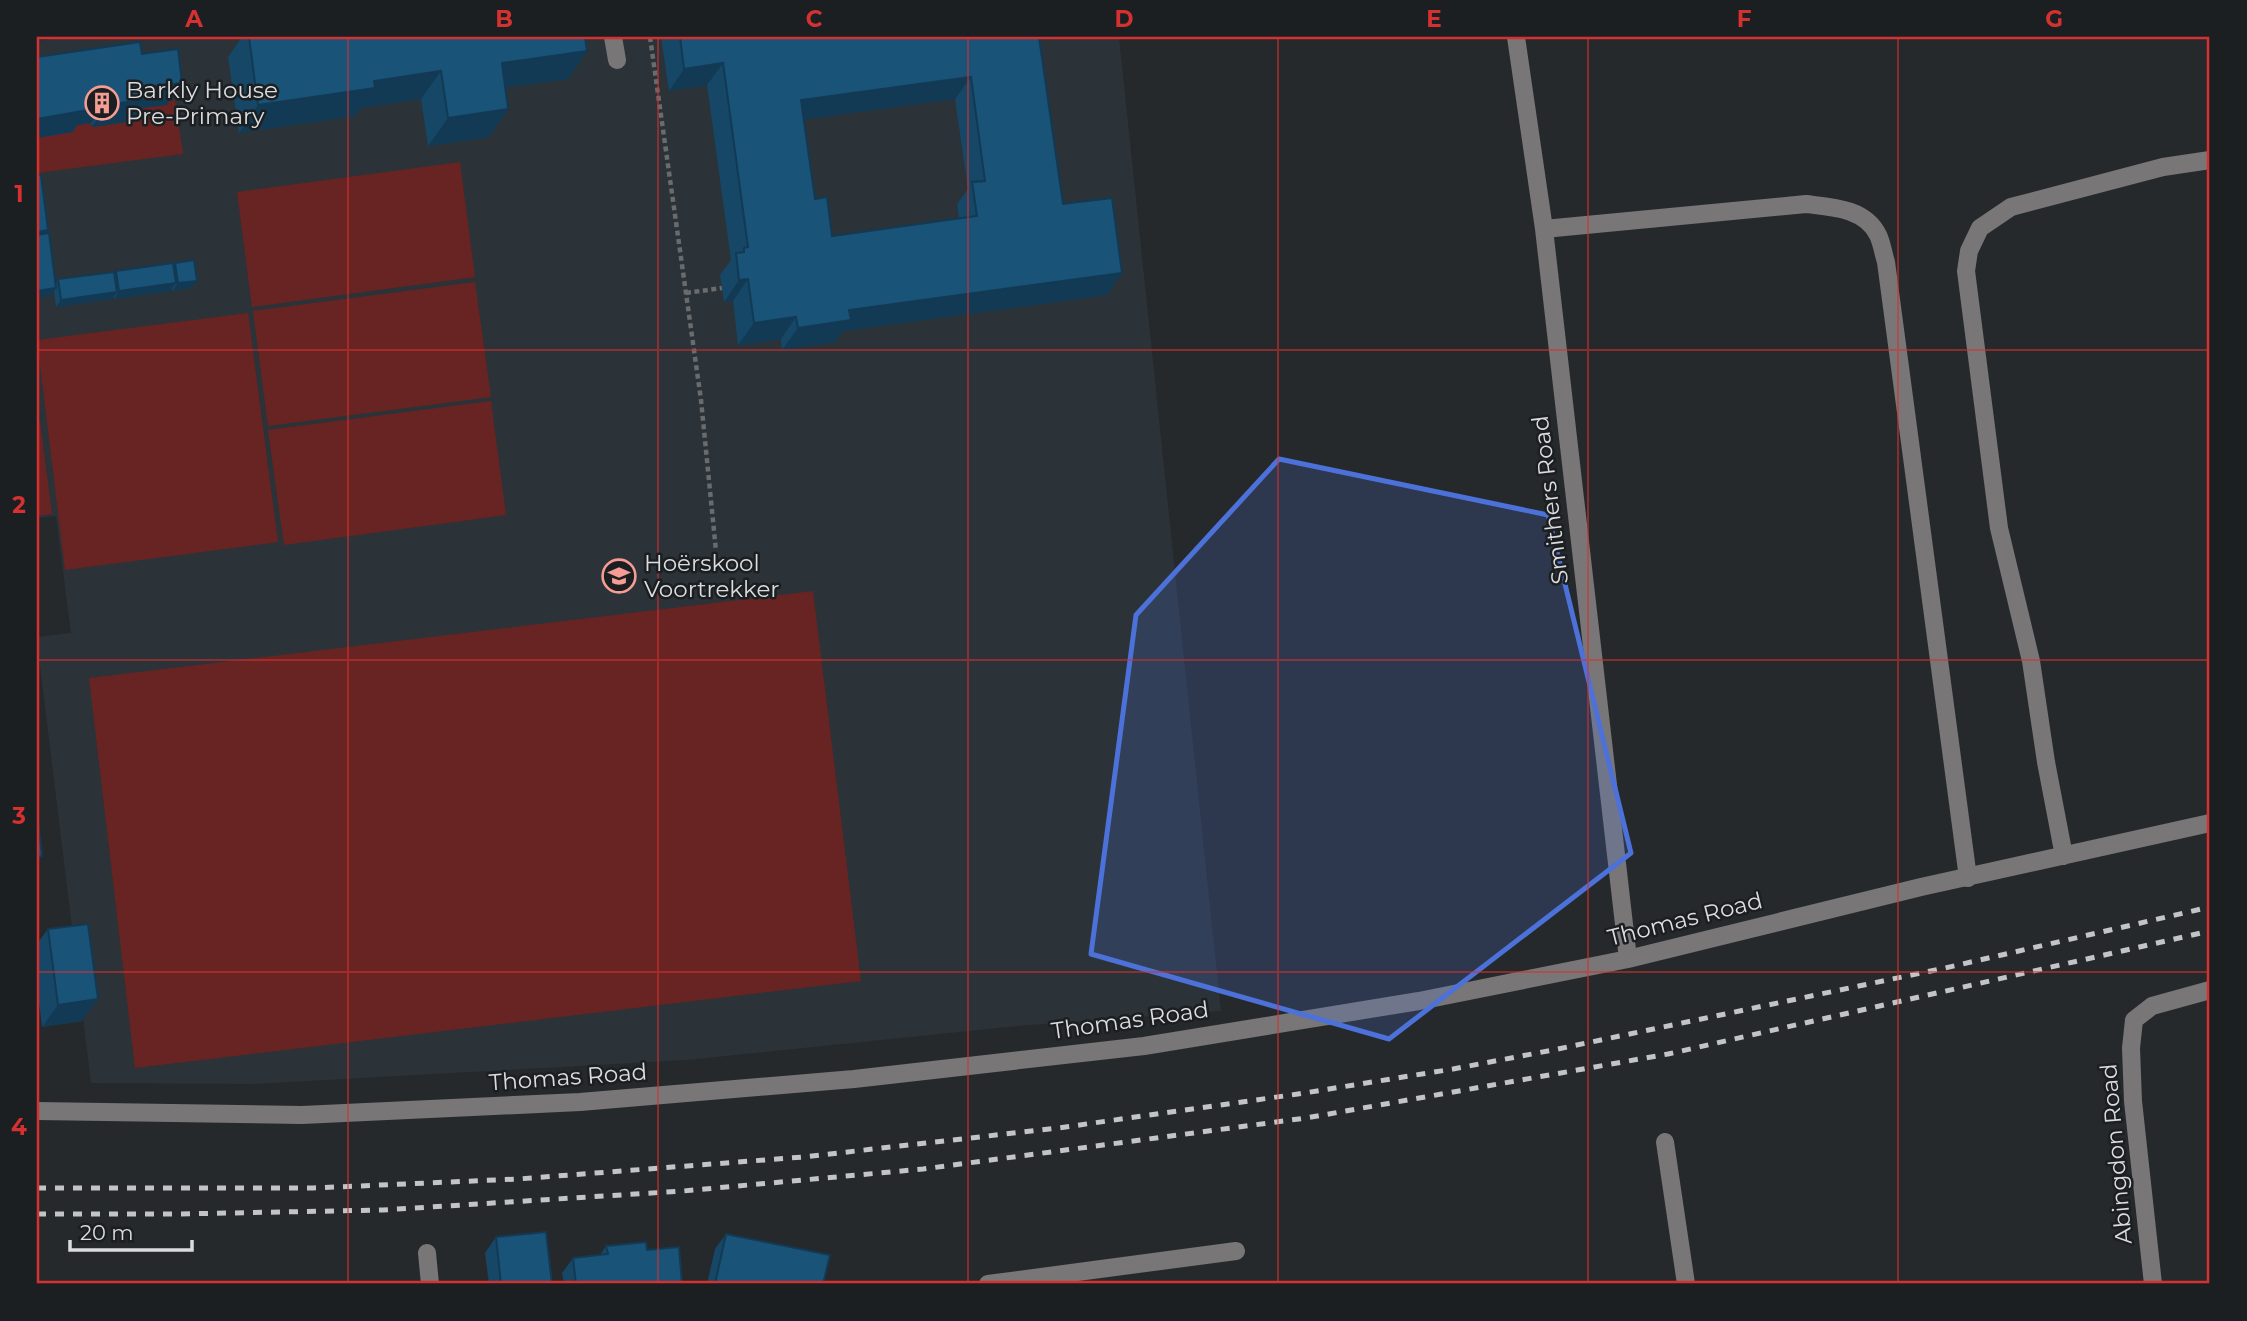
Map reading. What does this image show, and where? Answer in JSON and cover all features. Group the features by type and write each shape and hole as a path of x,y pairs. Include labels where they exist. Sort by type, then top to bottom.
{"street":[{"path":"613,37 617,60"},
{"name":"Smithers Road","path":"1516,37 1544,229 1628,959"},
{"path":"2064,856 2031,661 1999,528 1966,271 1969,251 1980,228 2011,207 2163,167 2210,160"},
{"path":"1544,229 1806,204 1842,208 1862,217 1878,234 1886,262 1968,878"},
{"name":"Thomas Road","path":"37,1111 302,1115 580,1102 854,1079 1144,1045 1419,1001 1628,959 1921,887 2210,823"},
{"name":"Abingdon Road","path":"2153,1284 2133,1101 2131,1048 2134,1020 2152,1006 2210,990"},
{"path":"1665,1142 1686,1284"},
{"path":"988,1284 1236,1251"},
{"path":"427,1253 430,1284"}],"path":[{"path":"650,37 701,400 716,551"},
{"path":"686,293 722,288"}],"highlighted area":[{"path":"1279,459 1548,515 1631,853 1389,1039 1091,954 1136,615"}],"shaded area":[{"name":"Hoërskool Voortrekker","path":"65,37 1119,37 1221,1011 1018,1026 687,1060 254,1084 91,1083 37,641 37,637 71,633 56,516 37,518 37,41"},
{"path":"175,100 183,154 37,173 38,137 72,126 91,123 92,127 132,121 131,109 166,105 166,101"},
{"path":"460,162 475,277 252,307 237,192"},
{"path":"475,282 491,397 268,426 253,311"},
{"path":"248,313 278,542 65,570 37,340"},
{"path":"491,401 506,515 284,545 268,430"},
{"path":"37,422 40,422 52,514 37,516"},
{"path":"813,591 861,981 135,1068 89,678"}],"building":[{"path":"249,37 585,37 587,51 502,63 508,109 448,118 441,71 374,81 375,88 258,105"},
{"path":"680,37 1039,37 1063,204 1112,198 1122,273 849,310 851,320 798,328 796,317 754,323 748,279 739,280 736,253 744,252 744,248 748,247 723,63 684,69","holes":["971,77 985,181 972,182 977,216 832,236 827,197 815,199 801,100"]},
{"path":"140,42 142,54 178,49 182,83 146,87 148,99 107,105 107,101 88,104 88,110 37,119 37,57"},
{"path":"37,175 41,175 48,230 37,232"},
{"path":"49,233 56,288 37,291 37,235"},
{"path":"194,260 197,281 178,283 175,263"},
{"path":"173,263 176,283 119,291 116,271"},
{"path":"114,272 117,292 61,300 58,279"},
{"path":"37,813 42,856 37,857"},
{"path":"88,924 98,999 58,1005 48,929"},
{"path":"546,1232 552,1284 501,1284 496,1237"},
{"path":"726,1234 830,1255 823,1284 715,1284"},
{"path":"646,1242 647,1250 679,1247 682,1284 576,1284 573,1258 608,1254 606,1246"}],"railway":[{"path":"37,1188 313,1188 518,1179 803,1157 1058,1128 1298,1094 1553,1050 1945,968 2210,907"},
{"path":"37,1214 383,1210 683,1191 923,1169 1306,1118 1668,1054 2210,931"}],"place":[{"name":"Barkly House Pre-Primary","path":"102,103"},
{"name":"Hoërskool Voortrekker","path":"619,576"}]}
